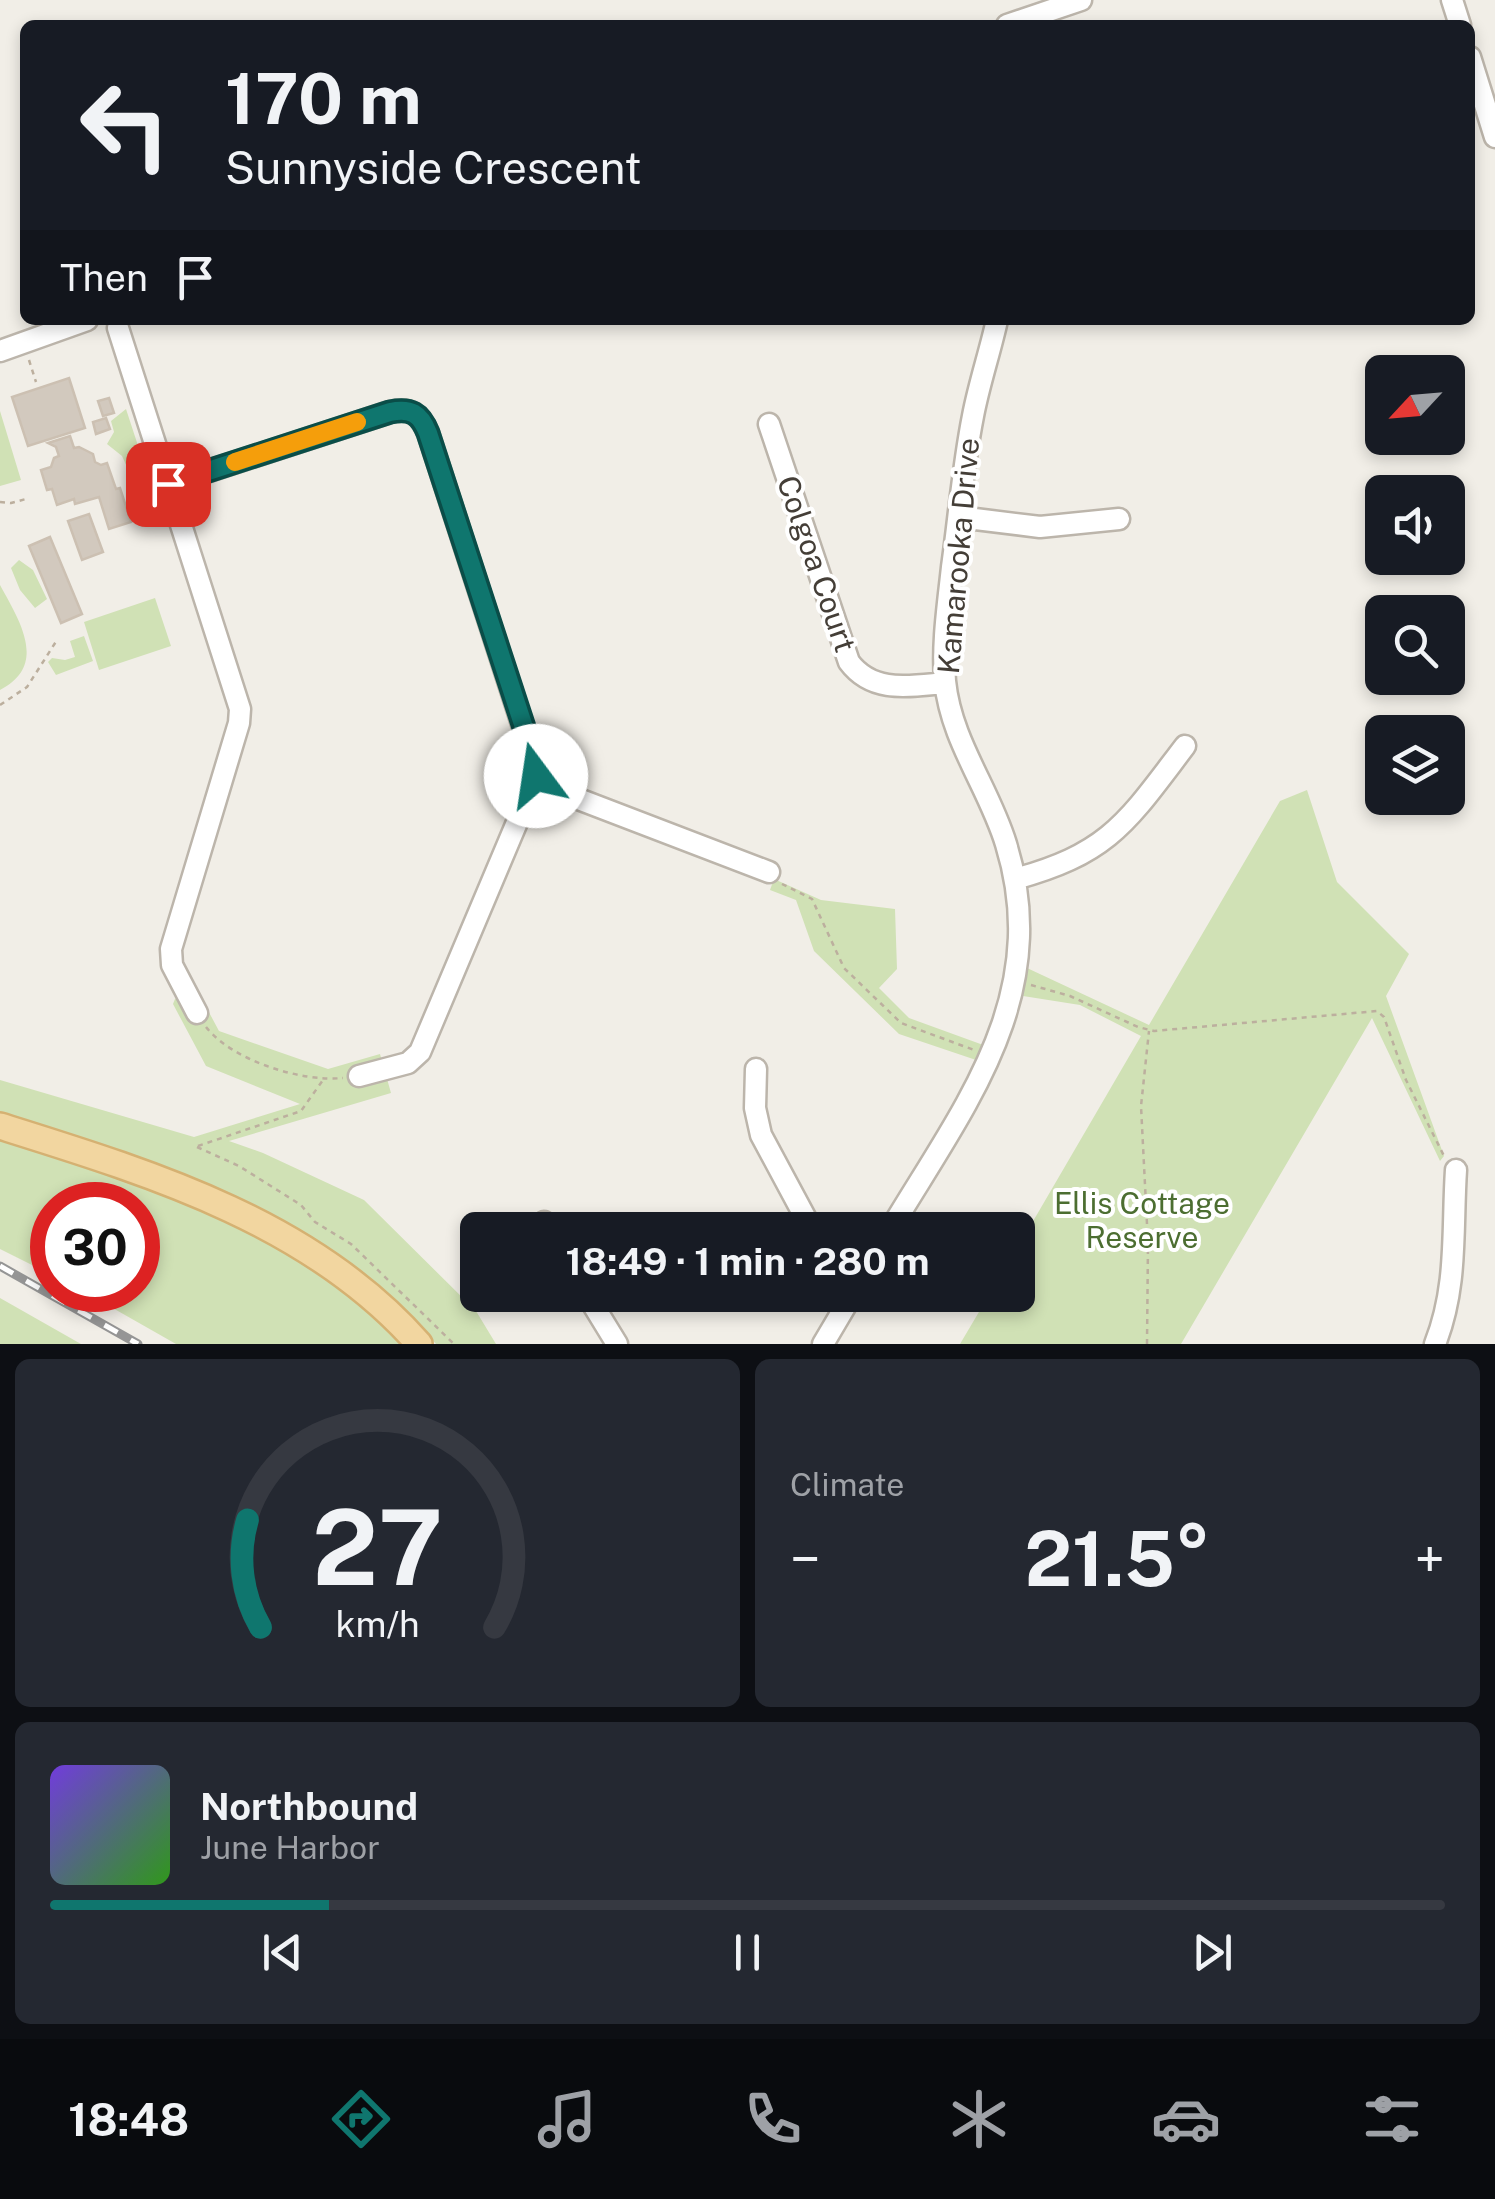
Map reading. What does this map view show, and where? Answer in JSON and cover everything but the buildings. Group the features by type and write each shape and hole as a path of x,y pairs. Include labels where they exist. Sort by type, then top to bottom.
{"main road":[{"path":"0,1126 150,1176 270,1229 350,1280 419,1344"}],"street":[{"path":"1021,20 1081,0"},
{"path":"1475,73 1495,137"},
{"path":"0,351 76,325"},
{"path":"119,325 240,714 171,950 172,965 197,1013"},
{"name":"Kamarooka Drive","path":"901,1212 987,1066 1008,1015 1016,980 1020,928 1015,879 997,818 958,736 946,684 945,630 958,516 974,411 996,325"},
{"path":"168,484 390,412 414,412 428,433 536,764 534,782 422,1048 412,1061 359,1076"},
{"name":"Colgoa Court","path":"769,424 849,662 865,678 884,685 946,684"},
{"path":"958,516 1048,527 1119,519"},
{"path":"1015,879 1072,861 1103,842 1138,807 1184,746"},
{"path":"534,782 769,873"},
{"path":"756,1070 754,1108 760,1135 802,1212"},
{"path":"1435,1344 1454,1271 1456,1170"},
{"path":"597,1312 617,1344"},
{"path":"823,1344 842,1312"}],"path":[{"path":"29,359 36,382"},
{"path":"0,502 26,499"},
{"path":"0,705 27,687 57,640"},
{"path":"769,873 812,899 844,968 901,1023 974,1050"},
{"path":"1016,980 1070,996 1150,1030 1377,1010 1384,1017 1406,1080 1456,1170"},
{"path":"197,1013 212,1035 236,1054 324,1080 359,1076"},
{"path":"1148,1344 1141,1106 1150,1030"},
{"path":"324,1080 300,1111 197,1147 253,1174 300,1204 312,1220 351,1244 454,1344"}],"green space":[{"path":"126,409 144,464 127,467 122,456 107,444 114,432 111,421"},
{"path":"0,411 21,480 0,486"},
{"path":"19,560 33,570 47,599 35,608 20,590 11,568"},
{"path":"0,585 21,627 27,655 15,680 0,690"},
{"path":"155,598 171,646 99,670 84,622"},
{"path":"84,636 93,661 56,675 48,662 52,658 75,657 70,641"},
{"name":"Ellis Cottage Reserve","path":"1307,790 1337,882 1409,954 1386,996 1444,1156 1440,1161 1372,1018 1181,1344 960,1344 979,1312 1035,1312 1035,1218 1141,1036 1080,1005 1023,996 1027,968 1149,1025 1280,801"},
{"path":"774,879 821,900 895,909 897,969 879,988 909,1018 986,1046 979,1061 899,1034 814,951 796,900 770,890"},
{"path":"196,988 219,1031 328,1069 380,1054 391,1093 229,1141 364,1200 460,1295 460,1312 477,1312 496,1344 436,1344 390,1299 341,1260 289,1227 178,1174 0,1113 0,1080 194,1137 300,1104 206,1066 173,1004"},
{"path":"0,1139 131,1182 30,1182 30,1264 0,1249"},
{"path":"160,1192 277,1247 325,1278 402,1344 176,1344 120,1312 160,1312"},
{"path":"0,1298 81,1344 0,1344"}],"railway":[{"path":"0,1266 138,1344"}],"slow traffic":[{"path":"235,462 357,422"}],"route":[{"path":"168,484 390,412 414,412 428,433 536,764 536,776"}]}
